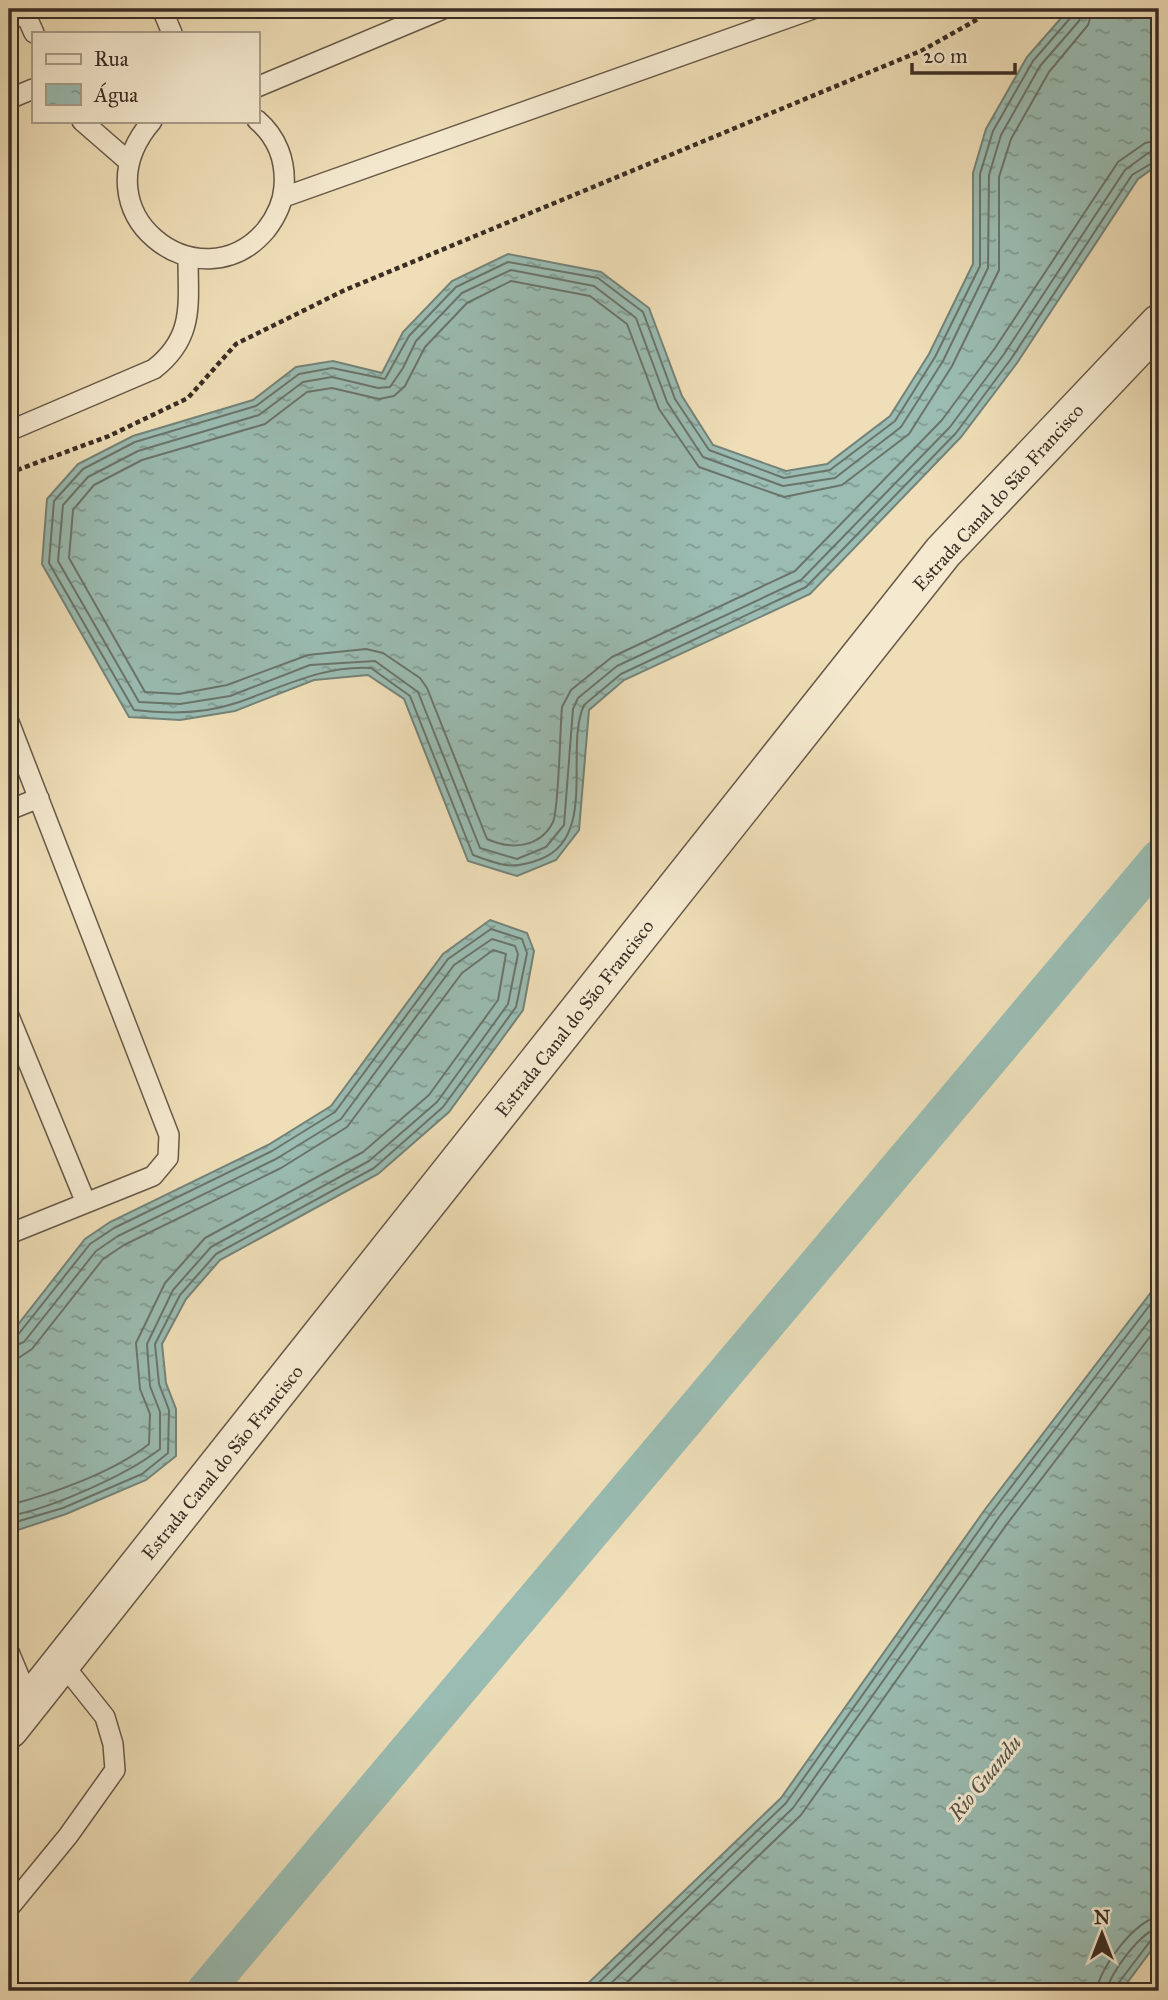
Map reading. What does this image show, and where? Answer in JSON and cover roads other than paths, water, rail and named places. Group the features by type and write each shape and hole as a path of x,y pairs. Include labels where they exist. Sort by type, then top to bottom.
{"street":[{"name":"Estrada Canal do São Francisco","path":"20,1716 943,552 1159,324"}],"lane":[{"path":"162,9 172,32"},
{"path":"259,86 443,9"},
{"path":"284,197 813,9"},
{"path":"23,14 33,32"},
{"path":"9,99 32,89"},
{"path":"83,122 128,161"},
{"path":"151,122 137,138 128,161 126,187 133,211 146,231 165,247 188,257 213,258 237,252 258,239 274,220 284,197 285,172 279,148 259,122"},
{"path":"9,431 154,369 169,358 188,322 188,257"},
{"path":"9,722 169,1135 168,1158 153,1176 9,1234"},
{"path":"9,810 39,798"},
{"path":"9,1016 86,1203"},
{"path":"9,1652 20,1716"},
{"path":"9,1908 68,1836 114,1770 113,1745 105,1717 62,1663"}],"water":[{"path":"1069,9 1159,9 1159,164 1138,179 1017,363 961,437 810,594 624,680 589,710 579,830 556,860 517,876 468,861 404,699 368,675 314,680 235,711 180,720 129,717 42,564 47,499 78,464 133,436 253,400 296,367 333,361 382,373 403,332 452,281 508,254 601,272 649,308 682,396 713,445 786,471 827,464 890,416 929,354 973,264 973,173 986,129 1027,57"},
{"path":"490,920 527,933 534,951 523,1010 449,1112 378,1174 220,1260 186,1299 162,1344 166,1383 176,1409 176,1456 146,1480 66,1514 12,1532 9,1530 9,1336 85,1239 110,1222 268,1145 331,1106 443,954"},
{"name":"Rio Guandu","path":"1159,1282 1159,1940 1121,1991 580,1991 781,1798 986,1508"}],"waterway":[{"path":"205,1991 1159,858"}]}
